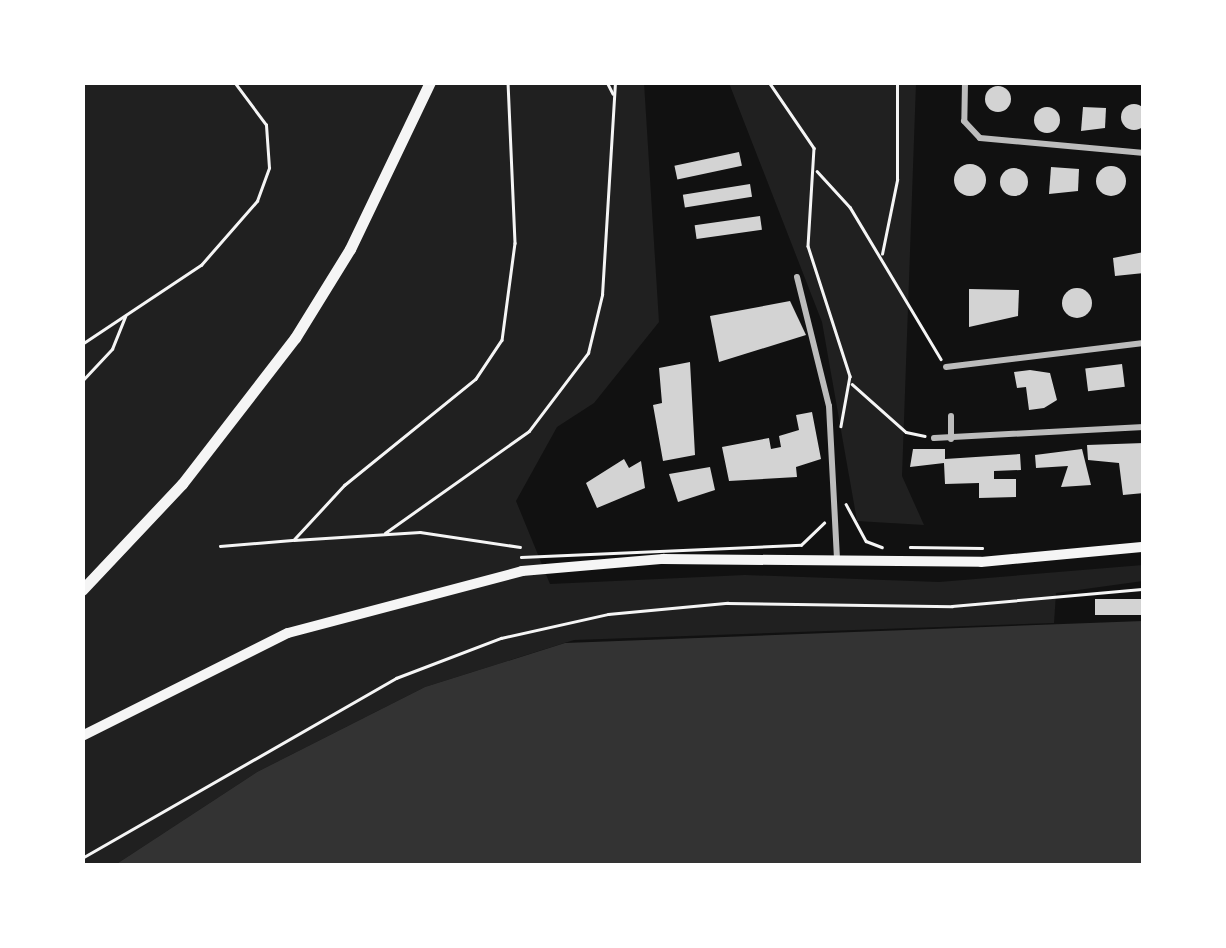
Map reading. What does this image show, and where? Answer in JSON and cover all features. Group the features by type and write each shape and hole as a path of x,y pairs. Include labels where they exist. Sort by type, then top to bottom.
{"main road":[{"path":"82,590 182,484 295,338 350,249 430,82"},
{"path":"82,736 208,666 388,600 600,563 981,562 1144,546"}],"street":[{"path":"964,82 968,133 1144,153"},
{"path":"797,277 833,441 836,562"},
{"path":"946,367 1144,344"},
{"path":"951,439 952,416"},
{"path":"934,438 1144,427"}],"path":[{"path":"82,344 201,266 257,200 269,168 266,125 234,82"},
{"path":"294,540 345,485 476,379 502,340 515,243 508,82"},
{"path":"607,82 614,96"},
{"path":"384,534 529,432 588,353 602,296 615,82"},
{"path":"769,82 806,132 816,170 808,246 850,383 906,432 934,438"},
{"path":"882,255 898,180 897,82"},
{"path":"816,170 882,255 946,367"},
{"path":"82,382 112,350 127,313"},
{"path":"833,441 850,383"},
{"path":"220,546 384,534 470,535 520,548"},
{"path":"82,858 396,678 501,638 608,614 727,603 952,606 1144,589"}],"shaded area":[{"path":"82,83 644,83 659,322 594,403 557,427 516,501 550,584 745,575 939,582 1143,565 1143,581 1056,593 1054,623 574,640 425,687 257,772 115,865 83,865"},
{"path":"729,83 916,83 902,476 924,525 857,521 822,322"},
{"path":"1143,621 1143,865 115,865 257,772 425,687 565,643"}],"building":[{"path":"998,86 1007,90 1011,99 1007,108 998,112 989,108 985,99 989,90"},
{"path":"1134,104 1143,108 1147,117 1143,126 1134,130 1125,126 1121,117 1125,108"},
{"path":"1047,107 1056,111 1060,120 1056,129 1047,133 1038,129 1034,120 1038,111"},
{"path":"1083,107 1106,108 1105,128 1081,131"},
{"path":"739,152 742,166 677,179 674,166"},
{"path":"970,164 981,169 986,180 981,191 970,196 959,191 954,180 959,169"},
{"path":"1111,166 1122,170 1126,181 1122,192 1111,196 1100,192 1096,181 1100,170"},
{"path":"1051,167 1079,169 1078,191 1049,194"},
{"path":"1014,168 1024,172 1028,182 1024,192 1014,196 1004,192 1000,182 1004,172"},
{"path":"750,184 752,197 685,207 683,195"},
{"path":"760,216 762,230 697,239 695,225"},
{"path":"1144,252 1144,273 1115,276 1113,258"},
{"path":"1077,288 1088,292 1092,303 1088,314 1077,318 1066,314 1062,303 1066,292"},
{"path":"969,289 1019,290 1018,316 969,327"},
{"path":"790,301 806,335 719,362 710,316"},
{"path":"690,362 695,455 663,461 653,405 662,403 659,368"},
{"path":"1122,364 1125,387 1088,391 1085,369"},
{"path":"1014,372 1050,373 1057,400 1044,408 1029,410 1026,387 1017,388"},
{"path":"812,412 821,459 796,467 797,477 729,481 722,447 769,438 771,449 781,447 779,436 799,430 796,415"},
{"path":"1144,443 1144,493 1123,495 1119,463 1088,460 1087,445"},
{"path":"913,449 945,449 945,459 1020,454 1021,470 994,471 994,479 1016,479 1016,497 979,498 979,483 945,484 944,463 910,467"},
{"path":"1082,449 1091,485 1061,487 1068,466 1036,468 1035,455"},
{"path":"624,459 629,468 641,461 645,488 597,508 586,483"},
{"path":"710,467 715,490 678,502 669,474"},
{"path":"1095,599 1144,599 1144,615 1095,615"}]}
